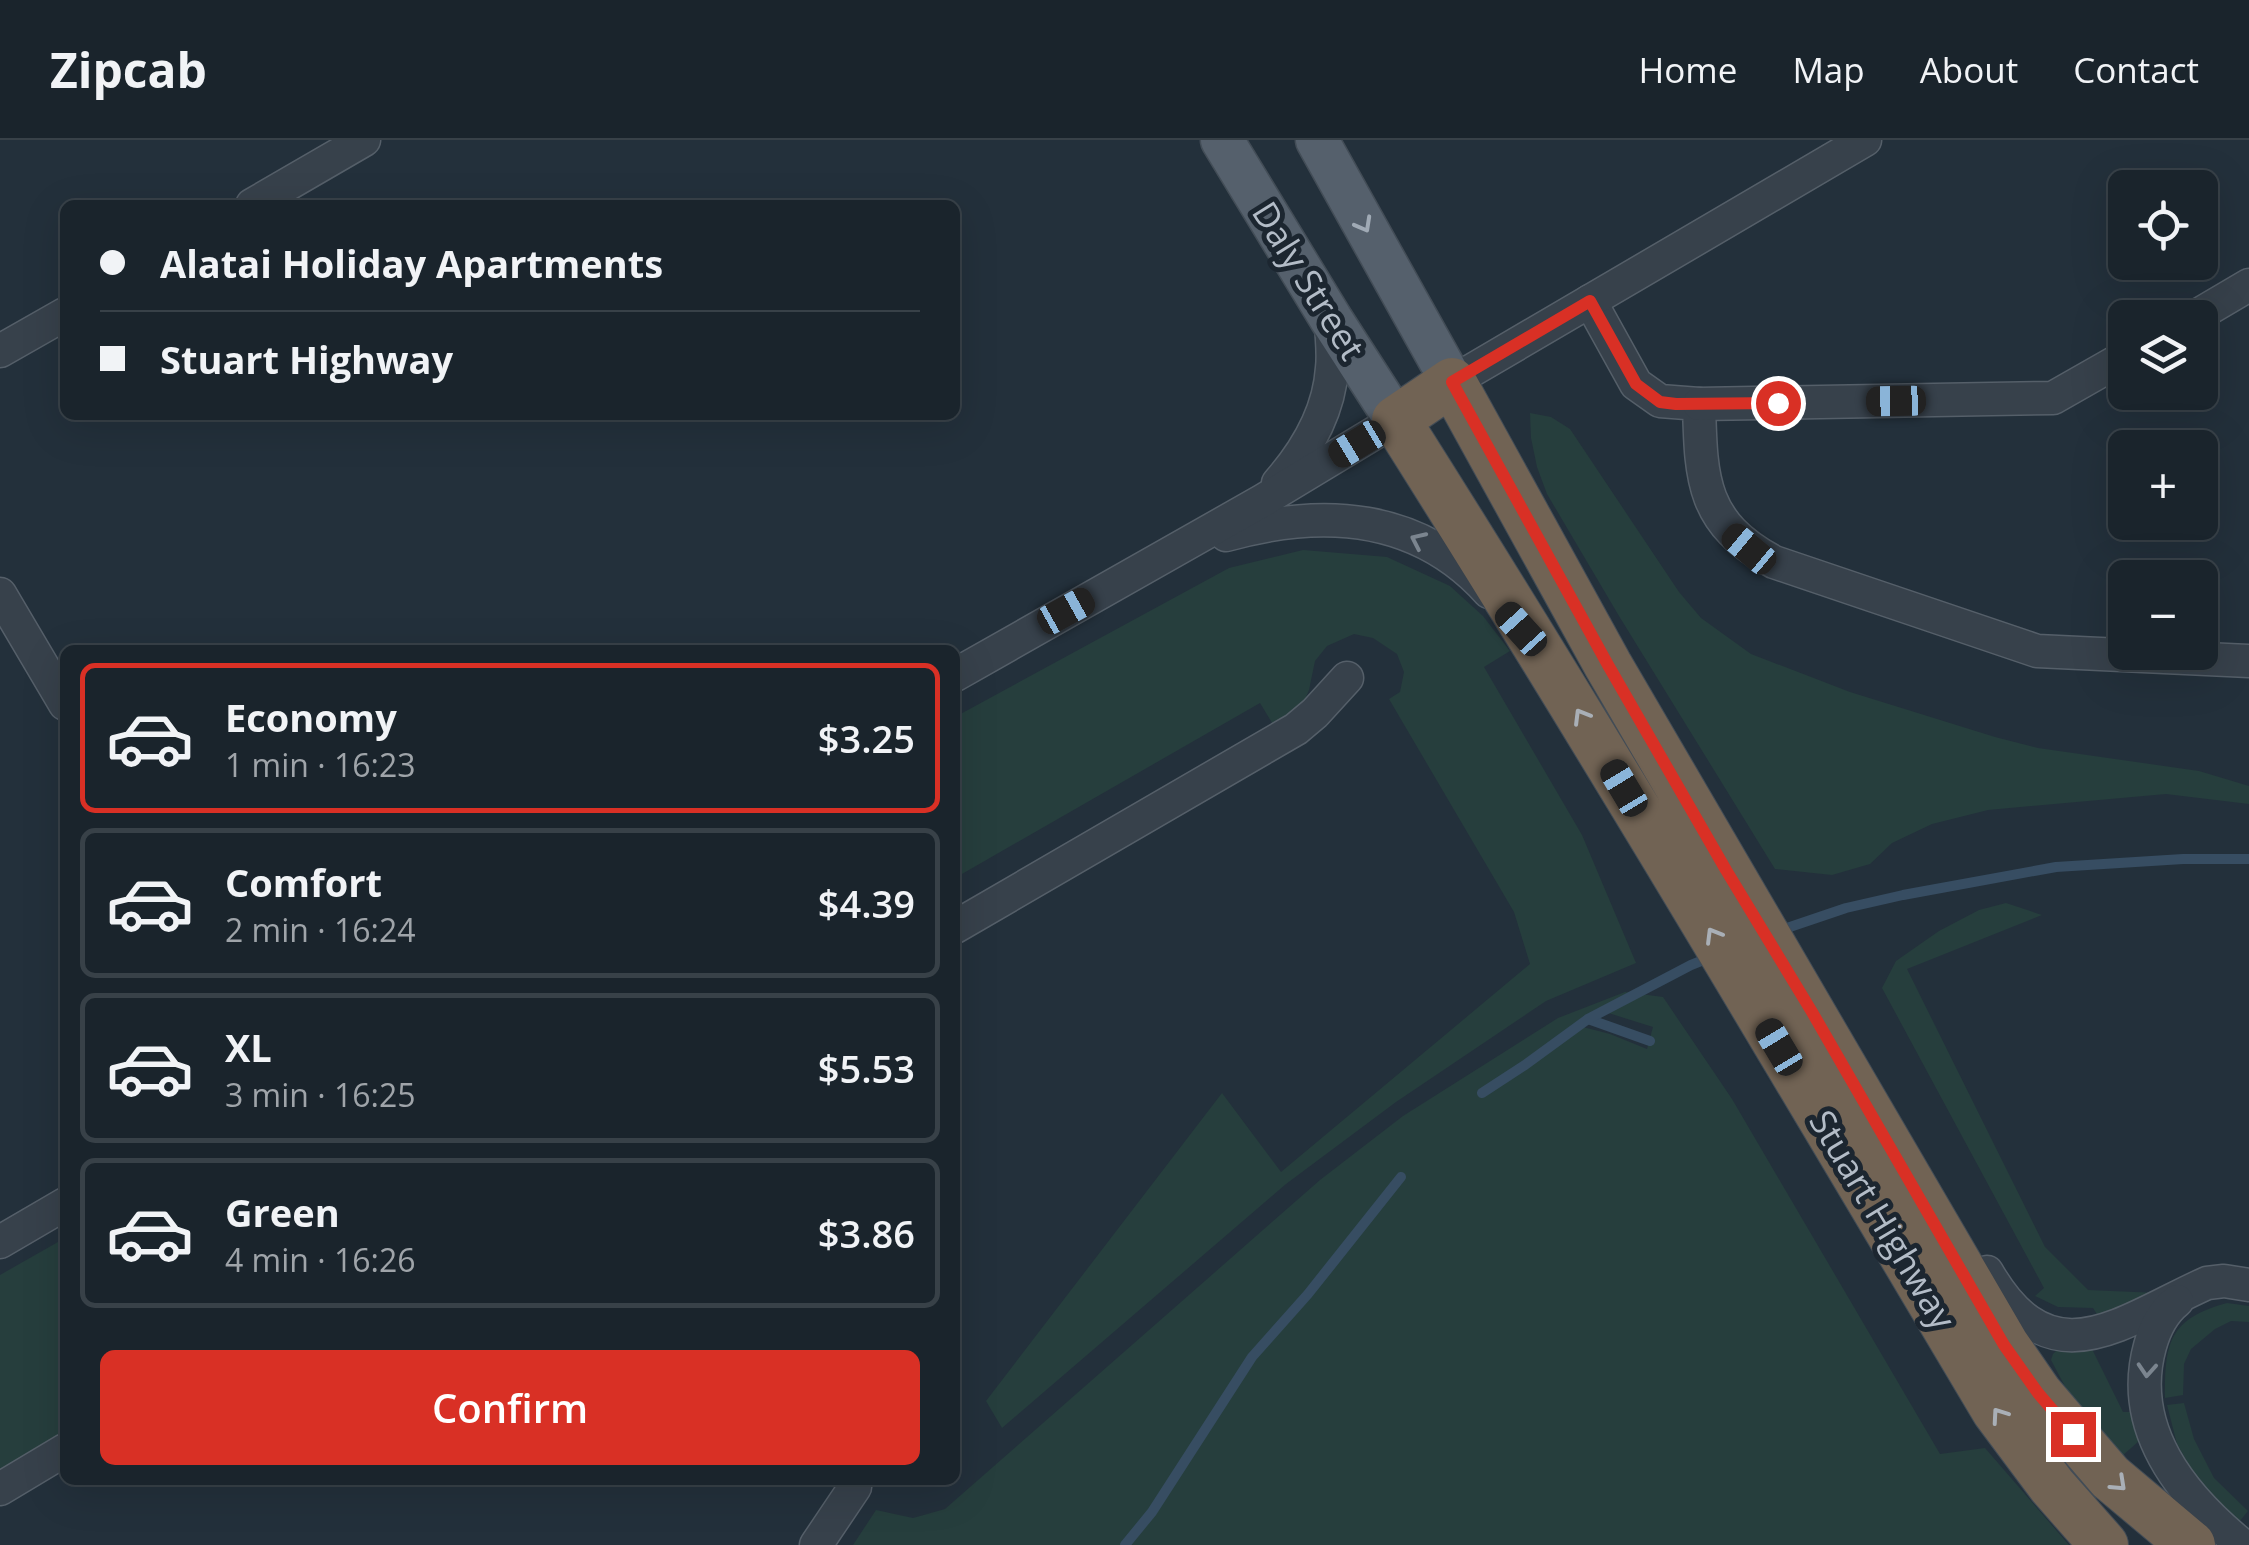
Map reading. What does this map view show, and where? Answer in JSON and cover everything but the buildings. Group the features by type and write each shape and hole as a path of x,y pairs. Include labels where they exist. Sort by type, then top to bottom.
{"highway":[{"path":"1396,420 1452,382"},
{"name":"Stuart Highway","path":"1452,382 1608,665 1706,880"},
{"name":"Stuart Highway","path":"1396,420 1542,652 1706,880 1761,972 1996,1412 2052,1486 2104,1545"},
{"name":"Stuart Highway","path":"1761,972 1812,1012 2038,1393 2110,1477 2191,1545"}],"main road":[{"name":"Daly Street","path":"1222,140 1396,420"},
{"name":"Daly Street","path":"1317,140 1452,382"}],"street":[{"path":"261,200 364,140"},
{"path":"1452,382 1864,140"},
{"path":"2218,304 2249,286"},
{"path":"1590,301 1636,384 1660,402 2053,398 2108,367"},
{"path":"0,351 60,317"},
{"path":"1262,501 1294,464 1325,408 1333,365 1331,320"},
{"path":"1699,404 1700,460 1706,490 1732,535 1774,562 2037,651 2249,661"},
{"path":"960,672 1262,501 1396,420"},
{"path":"1150,564 1262,526 1300,520 1381,525 1414,537 1458,564 1481,583 1542,652"},
{"path":"0,594 60,696"},
{"path":"960,925 1296,729 1347,678"},
{"path":"1812,1012 1892,1108 1994,1285 2022,1318 2052,1334 2089,1334 2207,1282 2249,1285"},
{"path":"0,1242 60,1207"},
{"path":"2192,1289 2160,1318 2152,1339 2146,1362 2148,1412 2172,1474 2194,1502 2242,1545"},
{"path":"0,1489 60,1453"},
{"path":"816,1545 853,1485"}],"green space":[{"path":"1530,413 1551,417 1570,429 1679,592 1701,618 1751,654 1850,692 1995,737 2038,748 2199,771 2249,786 2249,804 2166,794 1988,810 1932,824 1892,843 1870,864 1832,875 1775,869 1547,494 1537,467"},
{"path":"1303,550 1387,557 1450,586 1483,616 1510,651 1484,667 1582,835 1636,963 1546,1001 1396,1102 1286,1184 1002,1428 986,1401 1222,1093 1281,1172 1530,964 1514,912 1389,699 1400,692 1404,672 1397,654 1373,638 1354,634 1327,646 1315,661 1300,711 1274,726 1260,703 960,875 960,714 1229,568"},
{"path":"2006,903 2042,915 1907,969 2045,1247 2088,1290 2158,1293 2100,1319 2093,1308 2058,1307 2035,1296 2044,1288 1882,988 1896,961 1939,931 1979,910"},
{"path":"1625,992 1663,997 1732,1099 1940,1454 1985,1448 2069,1545 853,1545 876,1510 913,1518 945,1509 1320,1180 1403,1116 1558,1018","holes":["1602,1011 1653,1027 1647,1049 1579,1026"]},
{"path":"60,1241 60,1440 0,1474 0,1275"},
{"path":"2227,1303 2249,1306 2249,1322 2231,1321 2191,1349 2184,1364 2183,1395 2165,1398 2166,1363 2174,1336 2192,1317"},
{"path":"2059,1348 2092,1349 2123,1412 2141,1412 2148,1433 2122,1456 2068,1392 2051,1360"},
{"path":"2184,1403 2194,1439 2214,1478 2248,1511 2239,1522 2201,1486 2177,1444 2167,1405"}],"waterway":[{"path":"1778,931 1846,908 2056,867 2249,859"},
{"path":"1482,1093 1588,1019 1711,957"},
{"path":"1588,1019 1650,1041"},
{"path":"1125,1545 1152,1512 1252,1357 1401,1177"}],"route":[{"path":"1778,403 1660,402 1636,384 1590,301 1452,382 1608,665 2004,1345 2073,1434"}]}
